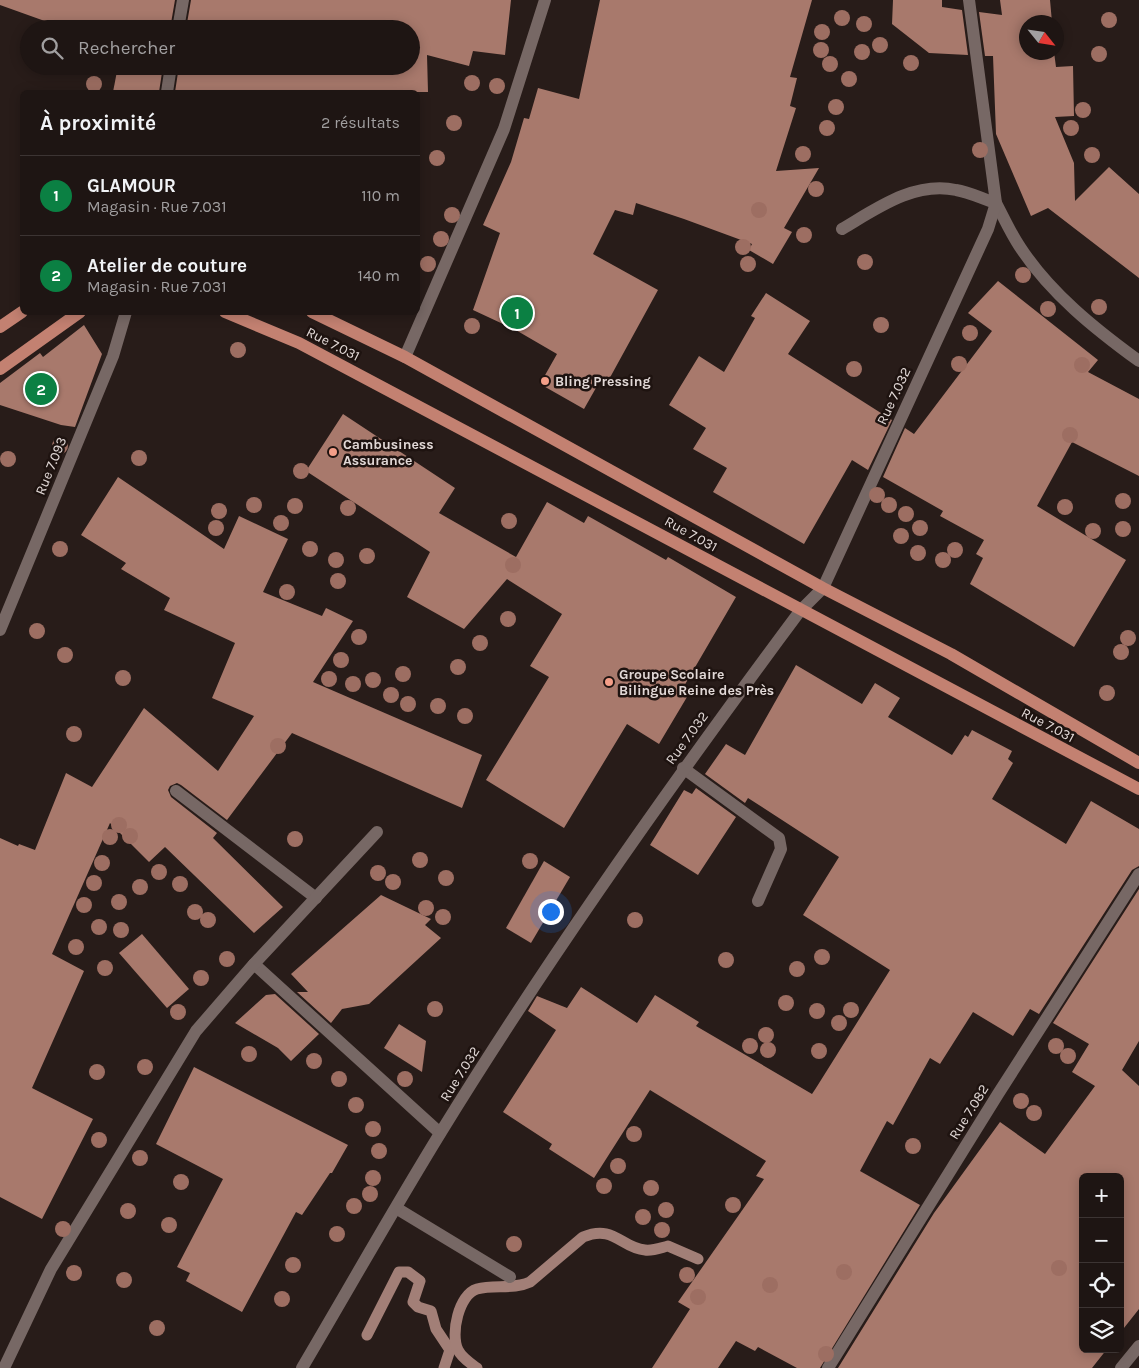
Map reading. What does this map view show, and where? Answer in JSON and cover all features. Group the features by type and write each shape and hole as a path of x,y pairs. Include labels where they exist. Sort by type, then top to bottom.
{"main road":[{"path":"0,327 20,313"},
{"path":"0,369 76,315"},
{"name":"Rue 7.031","path":"233,315 299,343 554,477 800,611 1139,789"},
{"name":"Rue 7.031","path":"318,315 405,357 822,588 951,654 1139,762"}],"street":[{"path":"180,20 183,0"},
{"path":"405,357 504,129 545,0"},
{"name":"Rue 7.032","path":"302,1368 440,1133 494,1048 683,768 800,611 822,588 984,238 996,203 969,0"},
{"path":"167,90 170,75"},
{"path":"842,229 891,200 922,190 955,189 996,203 1019,247 1050,286 1102,334 1139,361"},
{"name":"Rue 7.093","path":"0,630 113,356 125,315"},
{"path":"683,768 779,838 781,849 758,901"},
{"path":"176,792 316,898"},
{"path":"4,1368 51,1269 196,1031 254,964 377,832"},
{"name":"Rue 7.082","path":"828,1368 998,1094 1139,874"},
{"path":"254,964 440,1133"},
{"path":"396,1208 510,1277"},
{"path":"1121,1368 1139,1346"}],"building":[{"path":"0,0 175,0 172,20 42,20 0,5"},
{"path":"191,0 511,0 505,55 473,51 469,66 427,55 428,92 420,92 420,90 175,90 178,75 420,75 420,20 188,20"},
{"path":"600,0 812,0 790,77 797,78 790,106 796,108 776,171 819,168 784,228 792,232 773,264 749,250 752,244 684,219 636,203 633,215 615,210 593,254 658,290 607,383 601,379 584,409 540,384 557,354 514,329 473,310 500,233 483,225 511,162 524,118 529,119 538,88 579,99"},
{"path":"893,0 942,0 942,7 962,10 968,55 929,53 892,24"},
{"path":"1000,0 1050,0 1051,15 1019,15 1019,60 1055,60 1056,67 1073,66 1074,116 1055,117 1074,163 1075,201 1109,167 1139,194 1139,278 1048,208 1031,216 996,134 993,56 985,56 979,12 1002,15"},
{"path":"116,75 162,75 159,90 113,90"},
{"path":"998,281 1098,360 1088,372 1139,399 1139,476 1072,442 1037,506 1126,560 1074,647 970,584 983,558 976,554 984,540 940,516 943,511 883,477 905,428 914,434 992,331 968,313"},
{"path":"766,293 810,321 788,354 892,420 868,470 852,460 804,544 713,492 727,468 693,449 706,428 669,405 699,356 724,372 755,318 751,316"},
{"path":"84,325 102,354 75,427 61,425 0,405 0,383 40,353 43,357"},
{"path":"343,414 455,488 439,513 516,557 547,502 584,523 588,516 666,560 668,557 736,597 680,693 687,697 659,744 627,724 564,828 486,780 549,677 530,666 562,614 507,579 464,629 407,597 430,552 306,471"},
{"path":"118,477 224,549 239,516 288,539 263,592 322,616 326,608 353,621 313,682 482,755 462,808 292,733 227,820 181,785 177,783 170,786 168,790 171,797 217,833 213,838 283,907 254,933 165,847 149,862 110,823 52,954 84,971 32,1088 93,1119 42,1219 0,1197 0,838 18,846 19,844 35,850 66,773 92,787 144,708 218,771 254,716 212,698 235,643 164,610 170,598 121,569 126,563 81,535"},
{"path":"796,665 862,704 875,683 900,698 888,717 952,755 965,735 968,737 972,730 1012,751 1008,759 1013,763 992,799 1066,844 1091,801 1139,829 1139,866 1132,870 1039,1014 1030,1009 1013,1036 973,1012 940,1064 930,1058 893,1125 887,1121 860,1171 920,1205 820,1368 797,1368 758,1347 755,1351 736,1341 718,1368 652,1368 690,1309 678,1302 764,1179 756,1176 766,1161 650,1090 594,1178 549,1149 552,1144 503,1112 556,1030 528,1011 537,996 567,1008 581,987 637,1023 655,995 699,1022 696,1026 812,1094 816,1088 890,970 803,915 839,857 748,798 745,803 705,774 726,744 745,755"},
{"path":"696,788 736,817 698,875 650,845 684,790 692,794"},
{"path":"544,861 570,877 531,943 506,928"},
{"path":"1139,889 1139,1041 1122,1070 1139,1086 1139,1309 1124,1328 1124,1173 1079,1173 1079,1353 1104,1353 1092,1368 838,1368 934,1213 1000,1122 1045,1154 1095,1086 1072,1072 1089,1044 1053,1023"},
{"path":"381,895 431,919 425,925 441,938 369,1004 342,1009 331,1023 297,992 308,992 291,974"},
{"path":"142,934 189,989 167,1008 119,953"},
{"path":"275,994 319,1034 291,1061 278,1048 235,1023 266,995"},
{"path":"399,1024 426,1041 422,1072 384,1048"},
{"path":"194,1067 348,1145 332,1173 330,1173 302,1215 296,1212 242,1312 186,1281 190,1273 177,1267 223,1179 156,1144"}],"waterway":[{"path":"477,1368 466,1360 458,1350 455,1334 461,1306 465,1298 477,1289 517,1286 530,1282 583,1237 594,1234 610,1235 645,1250 654,1250 668,1246 698,1259"},
{"path":"367,1335 399,1272 408,1272 420,1281 413,1302 418,1307 431,1311 436,1329 450,1350 444,1368"}],"place":[{"name":"GLAMOUR","path":"517,313"},
{"name":"Bling Pressing","path":"545,381"},
{"name":"Atelier de couture","path":"41,389"},
{"name":"Cambusiness Assurance","path":"333,452"},
{"name":"Groupe Scolaire Bilingue Reine des Près","path":"609,682"}]}
